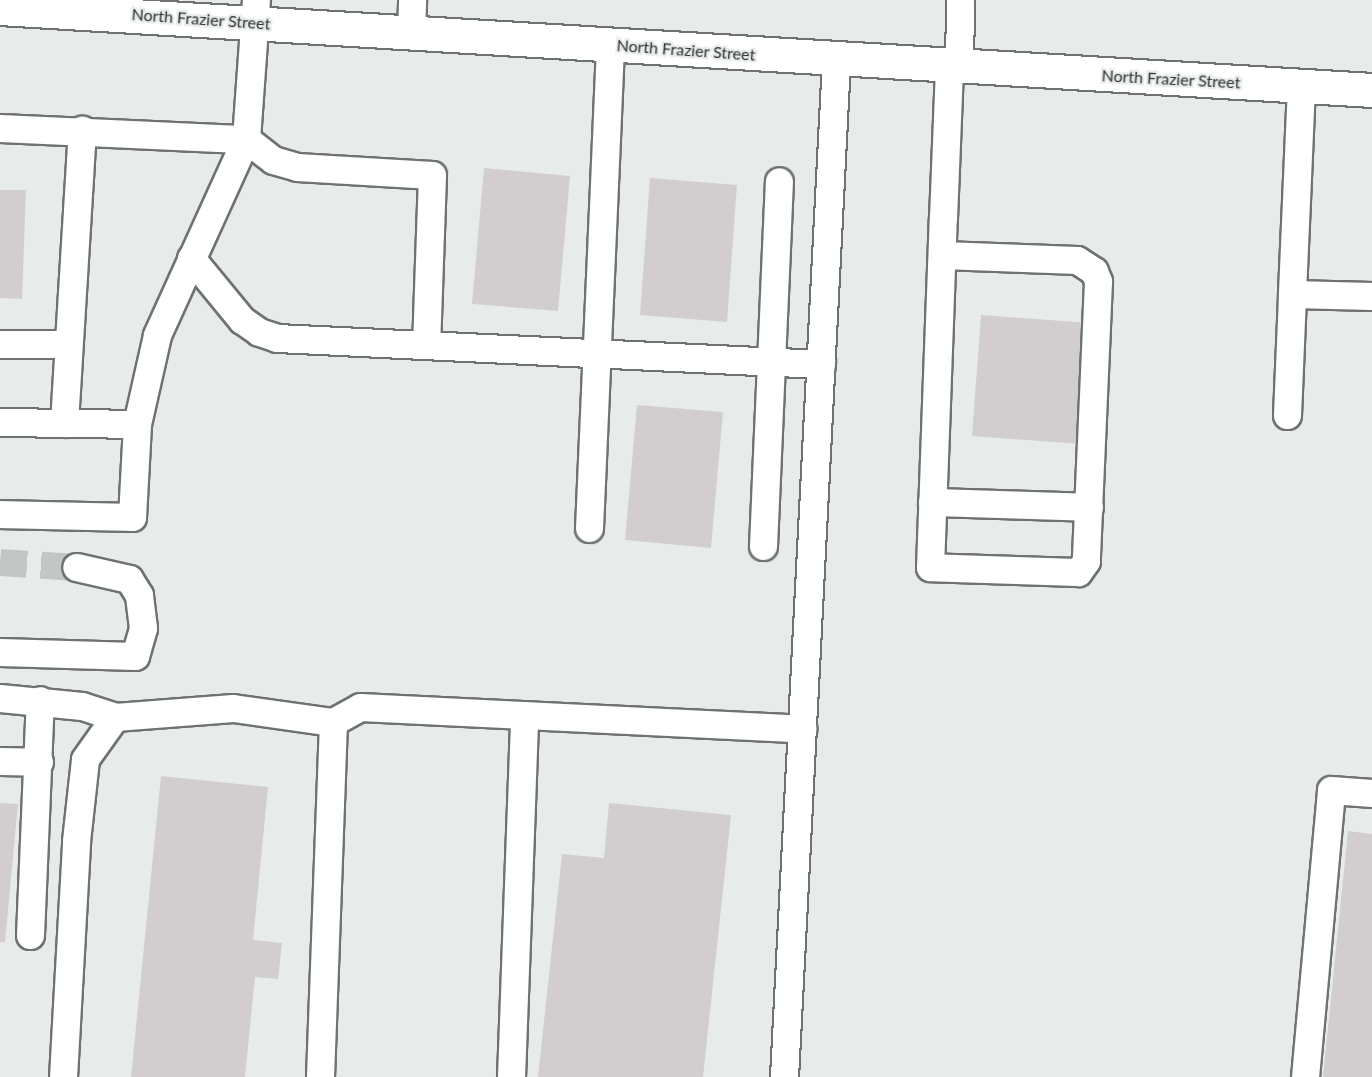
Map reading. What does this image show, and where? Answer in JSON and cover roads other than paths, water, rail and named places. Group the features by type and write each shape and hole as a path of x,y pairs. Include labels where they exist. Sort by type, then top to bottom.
{"main road":[{"name":"North Frazier Street","path":"0,8 255,11 411,32 836,60 1372,90"}],"street":[{"path":"411,32 412,0"},
{"path":"942,255 1077,260 1094,271 1098,281 1089,507 1086,561 1078,572 1069,574 930,567 942,255 960,0"},
{"path":"0,514 132,517 137,424 157,335 246,139 255,11"},
{"path":"590,528 600,351 610,45"},
{"path":"784,1077 836,60"},
{"path":"1287,415 1300,86"},
{"path":"0,128 246,139 273,160 297,167 432,175 426,344"},
{"path":"64,423 82,130"},
{"path":"763,546 779,181"},
{"path":"191,258 242,320 259,332 277,338 600,351 821,364"},
{"path":"1292,294 1372,296"},
{"path":"0,344 68,344"},
{"path":"0,422 137,424"},
{"path":"932,502 1089,507"},
{"path":"0,652 135,656 143,628 140,595 129,579 76,567"},
{"path":"0,698 40,700 82,706 115,717 233,708 333,722 360,707 802,729"},
{"path":"30,935 40,700"},
{"path":"511,1077 524,715"},
{"path":"63,1077 76,841 85,759 115,717"},
{"path":"320,1077 333,722"},
{"path":"0,761 39,762"},
{"path":"1305,1077 1331,790 1372,793"}],"tunnel":[{"path":"0,562 76,567"}]}
